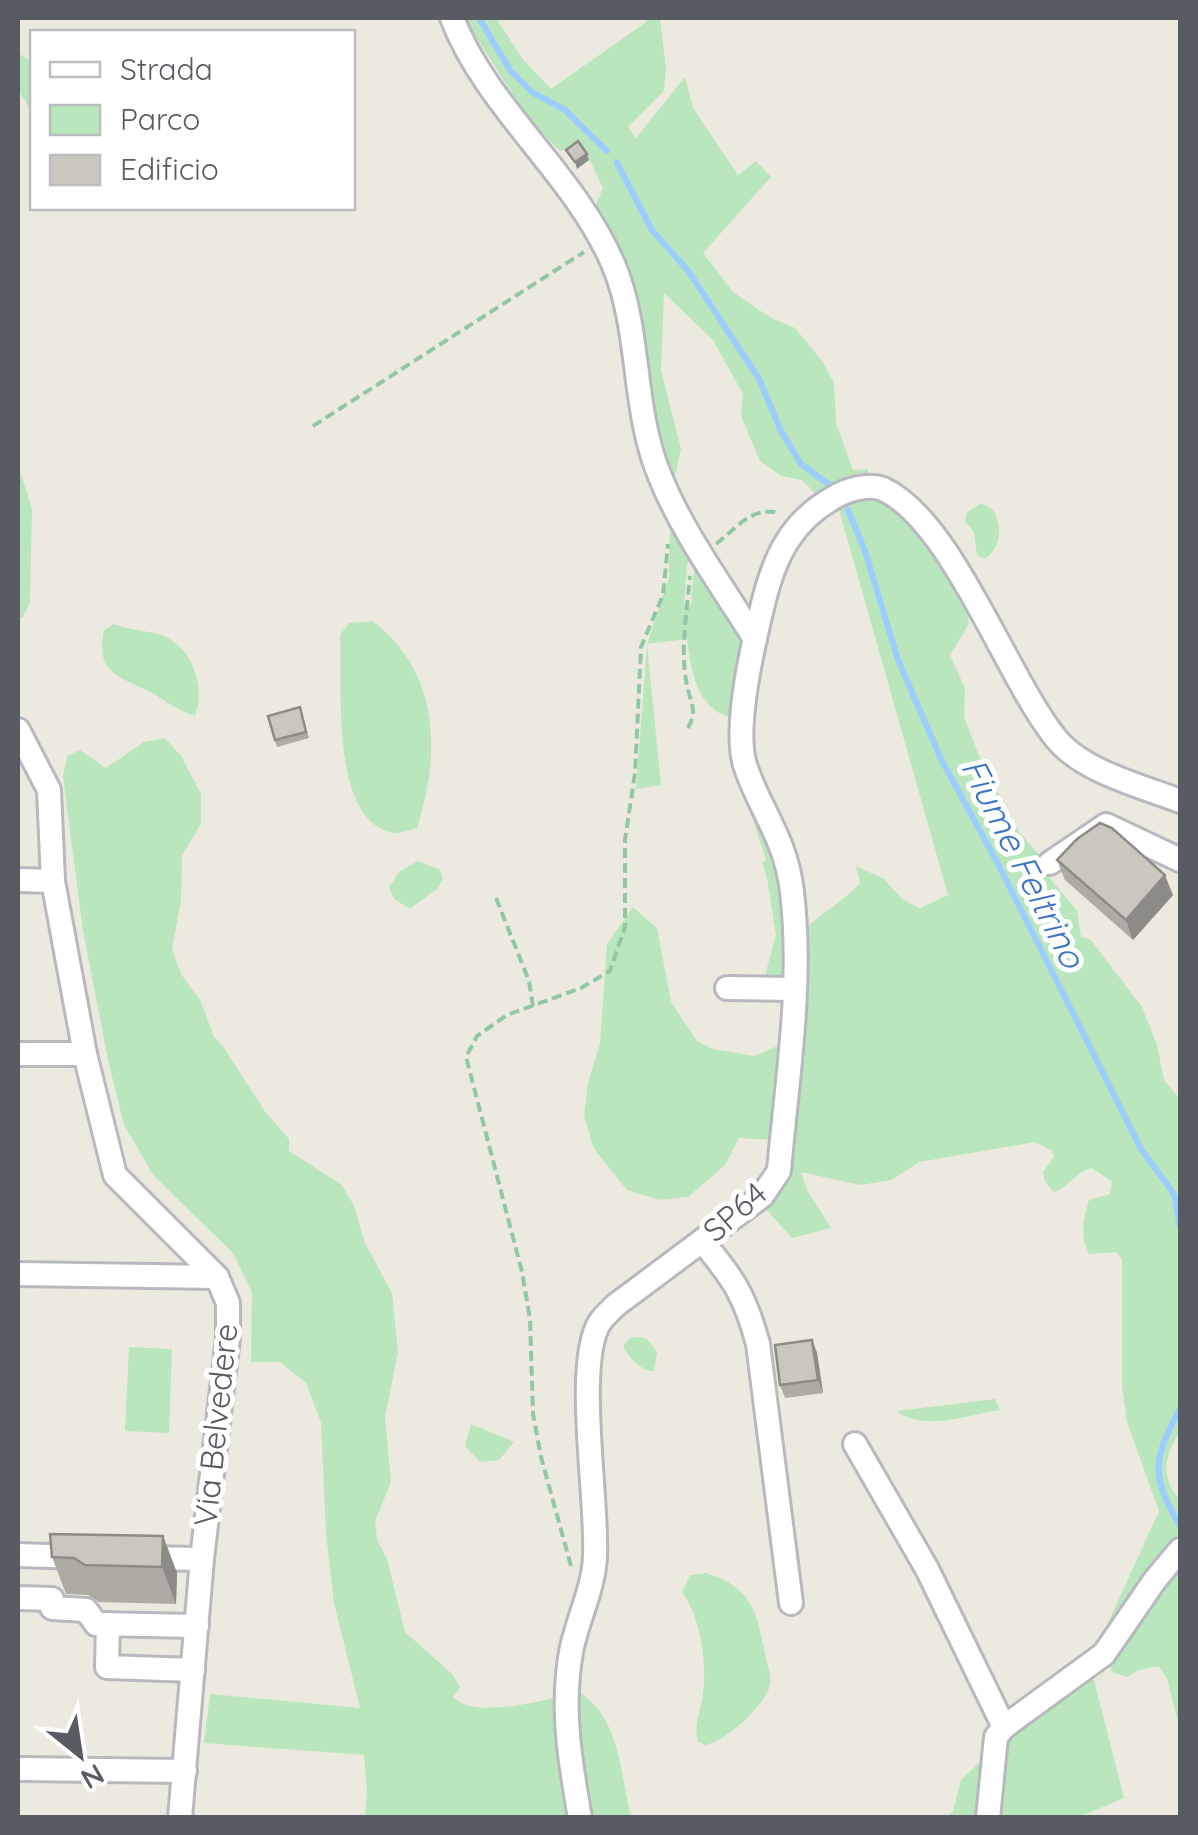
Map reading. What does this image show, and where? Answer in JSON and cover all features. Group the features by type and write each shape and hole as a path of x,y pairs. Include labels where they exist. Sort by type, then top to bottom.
{"street":[{"path":"452,18 490,82 579,203 614,265 626,302 639,400 658,474 755,638"},
{"path":"794,526 847,490 879,487 905,503 939,542 1055,738 1096,769 1180,801"},
{"name":"SP64","path":"580,1818 567,1744 566,1693 572,1649 595,1560 594,1473 587,1396 592,1347 599,1323 616,1305 762,1196 779,1171 798,953 792,888 782,842 745,763 741,734 755,638 772,568 794,526"},
{"name":"Via Belvedere","path":"18,730 49,790 53,880 84,1054 114,1174 217,1277 228,1302 228,1338 202,1558 180,1818"},
{"path":"1050,863 1106,825 1180,860"},
{"path":"18,880 53,880"},
{"path":"727,988 794,989"},
{"path":"18,1054 84,1054"},
{"path":"702,1241 734,1278 747,1304 758,1344 791,1603"},
{"path":"18,1274 217,1277"},
{"path":"854,1444 928,1569 1004,1727"},
{"path":"988,1818 996,1737 1004,1727 1104,1654 1180,1550"},
{"path":"18,1556 202,1558"},
{"path":"18,1598 52,1600 52,1608 86,1610 96,1624 197,1626"},
{"path":"108,1624 107,1668 193,1670"},
{"path":"18,1769 185,1770"}],"path":[{"path":"313,426 601,242"},
{"path":"688,728 694,700 688,692 684,637 693,560 754,514 778,512 794,526"},
{"path":"588,1588 578,1584 567,1556 540,1457 533,1414 527,1296 466,1057 476,1036 508,1015 580,988 610,971 625,927 624,840 635,773 639,670 645,634 663,595 668,533"},
{"path":"496,898 530,981 533,1006"}],"green space":[{"path":"464,18 496,18 524,61 551,89 647,18 660,18 666,68 664,91 628,127 636,138 685,77 693,108 738,175 756,161 771,177 703,253 733,292 771,318 795,328 823,362 834,383 836,423 853,470 868,469 868,476 816,494 802,480 781,476 760,461 741,416 743,394 713,340 664,293 661,370 681,449 672,488 595,207 603,188 592,164 575,144 561,151 533,126"},
{"path":"18,53 30,61 30,110 18,89"},
{"path":"18,465 32,509 30,603 18,619"},
{"path":"868,497 886,504 915,529 967,614 969,624 950,655 965,688 964,717 978,753 1018,831 1041,857 1049,877 1077,911 1081,937 1091,940 1142,1007 1157,1045 1164,1080 1180,1099 1180,1431 1166,1466 1169,1483 1180,1500 1180,1730 1167,1679 1159,1666 1127,1677 1112,1672 1099,1643 1159,1511 1127,1422 1122,1386 1122,1259 1116,1252 1089,1254 1083,1234 1089,1200 1110,1194 1112,1182 1092,1168 1054,1192 1045,1182 1043,1172 1054,1157 1052,1151 1035,1142 919,1162 892,1180 860,1185 801,1172 807,1190 831,1228 792,1238 764,1207 783,1185 792,1152 798,1080 800,934 860,883 856,866 884,879 903,900 920,908 948,895 838,506"},
{"path":"981,503 993,510 999,530 997,543 985,559 977,555 974,532 965,521 967,512"},
{"path":"670,516 692,556 687,565 684,605 691,606 694,568 700,564 750,641 732,718 710,706 703,697 687,639 647,644 669,578"},
{"path":"373,621 412,665 429,716 430,771 425,799 417,828 400,833 373,823 358,804 343,748 340,635 349,623"},
{"path":"114,624 161,635 181,648 198,681 195,716 113,672 103,656 102,645 104,630"},
{"path":"647,644 661,785 636,789"},
{"path":"165,738 181,756 201,794 201,824 182,855 181,901 172,949 181,974 201,1002 214,1037 266,1113 289,1139 289,1151 342,1185 354,1206 365,1243 392,1293 398,1352 385,1418 391,1482 375,1521 405,1632 451,1673 460,1687 453,1697 462,1703 488,1708 558,1697 573,1817 365,1817 364,1755 204,1743 210,1694 360,1708 334,1603 326,1534 321,1423 306,1383 280,1362 251,1362 252,1292 233,1253 154,1176 124,1125 108,1060 83,931 63,777 67,756 80,750 106,768 144,742"},
{"path":"737,770 779,845 790,983 770,984 765,975 776,935 762,862 766,860"},
{"path":"418,861 440,870 443,879 438,888 410,909 394,899 389,887 400,871"},
{"path":"633,907 657,928 671,1002 697,1041 713,1049 754,1056 782,1044 774,1140 739,1138 725,1165 688,1197 660,1200 627,1190 594,1149 584,1116 588,1082 600,1044 607,944"},
{"path":"630,1338 647,1339 657,1352 654,1371 636,1363 623,1346"},
{"path":"129,1347 172,1349 169,1433 125,1431"},
{"path":"995,1399 1000,1410 946,1420 920,1420 896,1411"},
{"path":"471,1424 514,1442 499,1460 480,1462 465,1446"},
{"path":"706,1573 733,1585 749,1602 770,1681 764,1698 750,1715 722,1738 705,1745 698,1742 696,1730 703,1694 703,1654 694,1615 682,1592 690,1575"},
{"path":"1074,1678 1094,1680 1124,1798 1079,1817 947,1818 953,1811 961,1780 978,1764 987,1764 1010,1729"},
{"path":"577,1691 591,1701 610,1730 631,1817 592,1817 579,1746"}],"building":[{"path":"578,141 587,154 575,162 566,150"},
{"path":"300,707 306,732 275,740 268,716"},
{"path":"1100,823 1112,828 1165,875 1126,920 1057,860"},
{"path":"812,1340 818,1380 780,1385 775,1345"},
{"path":"50,1534 163,1536 162,1567 85,1565 74,1558 52,1557"}],"waterway":[{"name":"Fiume Feltrino","path":"479,18 510,70 532,92 565,110 607,151"},
{"name":"Fiume Feltrino","path":"617,163 652,230 689,272 759,379 781,431 801,464 831,486"},
{"name":"Fiume Feltrino","path":"848,510 865,551 898,660 941,759 1141,1149 1174,1194 1180,1226"},
{"name":"Fiume Feltrino","path":"1180,1409 1164,1442 1159,1468 1164,1494 1180,1526"}]}
